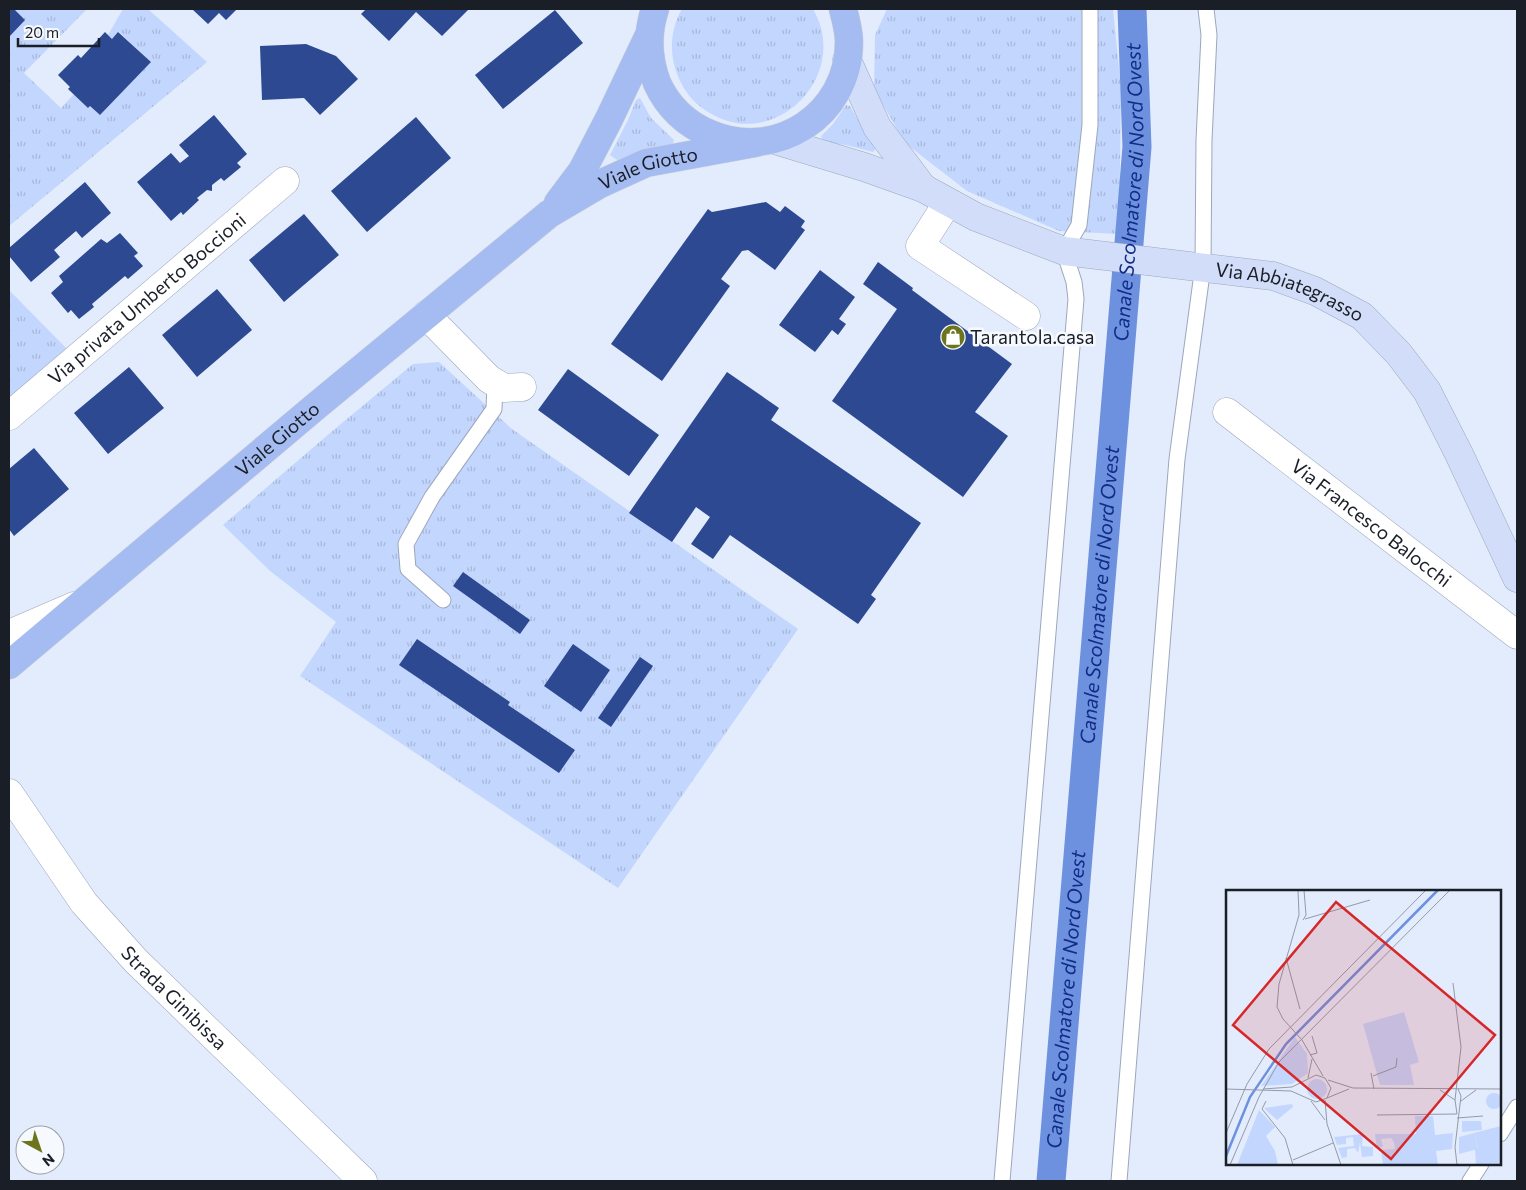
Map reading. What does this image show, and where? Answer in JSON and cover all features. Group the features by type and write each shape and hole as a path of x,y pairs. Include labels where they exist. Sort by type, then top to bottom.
{"main road":[{"name":"Viale Giotto","path":"842,9 847,24 848,51"},
{"name":"Viale Giotto","path":"9,665 549,214 600,184 646,163 765,142 797,131 820,114 831,100 839,85 861,9"},
{"name":"Viale Giotto","path":"650,17 652,69 662,94 676,113 694,128 726,141 765,142"},
{"name":"Viale Giotto","path":"549,214 582,171 609,119 650,17"}],"street":[{"name":"Via Abbiategrasso","path":"848,51 877,127 923,188"},
{"name":"Via Abbiategrasso","path":"765,142 864,167 923,188 976,217 1064,251 1203,266 1273,276 1315,290 1362,316 1399,354 1427,391 1459,454 1517,578"},
{"name":"Via privata Umberto Boccioni","path":"9,416 285,181"},
{"path":"948,202 920,246 1026,316"},
{"path":"426,315 489,379 504,388 522,387"},
{"name":"Via Francesco Balocchi","path":"1227,412 1517,635"},
{"path":"9,634 82,603"},
{"name":"Strada Ginibissa","path":"9,793 84,903 136,961 363,1181"}],"lane":[{"path":"1002,1181 1076,299 1074,282 1064,251 1079,225 1090,125 1090,9"},
{"path":"1119,1181 1177,459 1203,266 1204,150 1209,35 1206,9"},
{"path":"443,600 408,569 406,544 432,496 494,409 495,383"},
{"path":"1501,1132 1517,1106"},
{"path":"1470,1181 1480,1165"}],"green space":[{"path":"9,9 87,9 24,73 61,108 74,94 88,108 90,106 100,115 151,62 119,32 112,39 108,35 123,9 148,9 207,62 9,226"},
{"path":"682,9 813,9 822,34 822,59 814,82 800,101 781,116 758,123 733,122 708,112 692,99 685,89 678,78 674,63 672,55 673,31"},
{"path":"887,9 1113,9 1121,89 1119,234 1059,231 967,191 905,143 874,89 875,35"},
{"path":"640,98 651,118 674,140 672,145 617,160 610,155 636,100"},
{"path":"846,105 850,106 863,129 877,147 873,152 846,145 823,142 821,136 833,124"},
{"path":"9,290 68,350 9,401"},
{"path":"439,362 512,429 798,629 618,888 300,676 336,622 270,571 223,525 413,364"}],"building":[{"path":"9,9 14,9 25,20 9,37"},
{"path":"192,9 237,9 226,20 219,13 208,24"},
{"path":"366,9 469,9 442,36 416,12 389,41 361,14"},
{"path":"555,10 583,43 503,109 475,75"},
{"path":"105,32 112,39 118,32 151,62 100,115 90,106 88,108 68,89 70,87 58,75 78,55 81,58"},
{"path":"306,44 336,56 358,79 320,115 304,98 262,100 260,46"},
{"path":"214,115 247,154 237,163 241,167 224,181 221,178 212,185 212,191 207,190 197,198 199,200 183,215 181,212 171,221 137,182 171,153 180,163 189,156 179,145"},
{"path":"416,117 451,158 367,232 331,191"},
{"path":"85,182 111,213 82,238 76,231 54,250 60,257 31,282 9,256 9,248"},
{"path":"766,202 780,212 785,206 805,221 801,227 805,230 775,270 748,250 742,251 721,279 730,286 662,381 611,344 708,209 712,212"},
{"path":"304,214 339,255 284,302 249,260"},
{"path":"120,233 138,253 134,256 143,266 128,279 125,276 92,304 94,307 79,319 71,310 68,313 51,293 63,282 59,276 101,239 107,243"},
{"path":"878,262 913,288 912,290 1012,364 975,412 1008,436 963,497 832,401 897,309 863,284"},
{"path":"820,270 855,297 839,319 846,324 838,335 832,330 815,352 779,325"},
{"path":"217,289 252,330 197,377 162,335"},
{"path":"129,367 164,408 108,454 74,413"},
{"path":"568,369 659,435 629,476 538,410"},
{"path":"727,372 779,408 771,420 921,523 871,595 876,599 858,624 730,535 713,559 691,544 710,517 696,507 672,542 629,513"},
{"path":"34,448 69,489 14,536 9,529 9,469"},
{"path":"463,572 530,620 520,634 453,586"},
{"path":"417,639 510,702 508,705 575,750 559,773 399,665"},
{"path":"573,644 610,670 581,712 544,686"},
{"path":"640,657 653,666 611,727 598,718"}],"waterway":[{"name":"Canale Scolmatore di Nord Ovest","path":"1051,1181 1137,147 1132,9"}],"place":[{"name":"Tarantola.casa","path":"953,337"}]}
